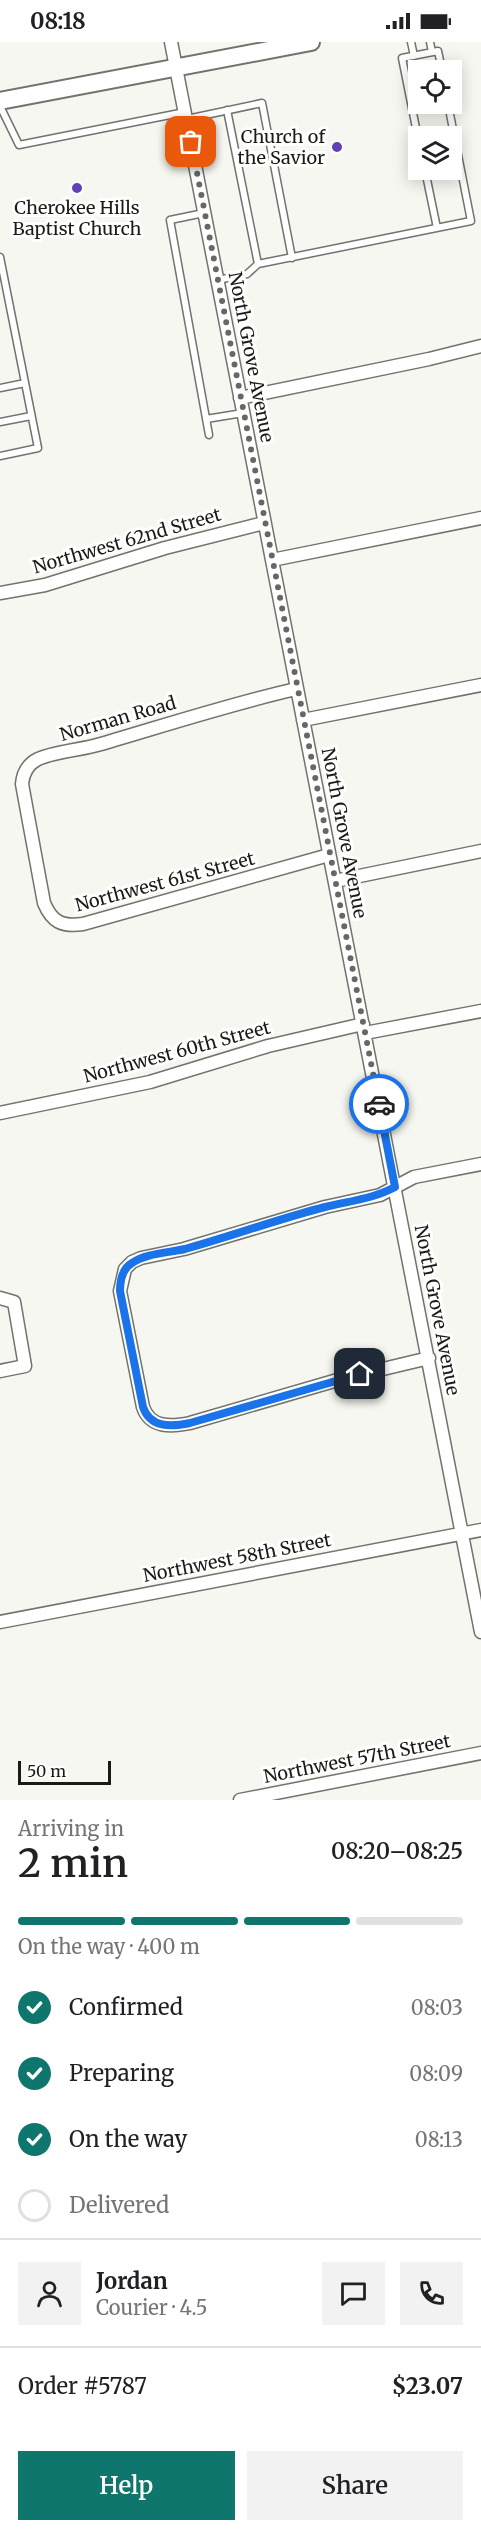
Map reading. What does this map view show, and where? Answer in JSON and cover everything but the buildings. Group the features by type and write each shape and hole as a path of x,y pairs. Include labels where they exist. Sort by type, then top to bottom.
{"main road":[{"path":"0,104 310,42"}],"street":[{"name":"North Grove Avenue","path":"171,42 481,1632"},
{"path":"240,398 481,346"},
{"path":"272,560 481,518"},
{"name":"Northwest 62nd Street","path":"0,593 45,585 165,548 264,523"},
{"path":"303,720 481,685"},
{"name":"Norman Road","path":"33,844 22,775 28,766 38,759 99,745 246,700 297,689"},
{"name":"Northwest 61st Street","path":"33,844 44,903 50,915 60,924 70,926 330,855"},
{"path":"335,880 481,851"},
{"name":"Northwest 60th Street","path":"0,1113 139,1085 268,1046 364,1028 481,1011"},
{"path":"429,1358 341,1378 190,1423 167,1426 152,1421 146,1416 120,1291 120,1279 124,1269 132,1262 325,1207 380,1195 414,1177 481,1164"},
{"path":"0,1298 14,1302 25,1366 0,1371"},
{"name":"Northwest 58th Street","path":"0,1622 481,1530"},
{"name":"Northwest 57th Street","path":"240,1800 481,1753"}],"lane":[{"path":"411,42 414,56"},
{"path":"430,42 432,52"},
{"path":"416,126 402,58 438,51 440,60"},
{"path":"0,104 19,145 262,103 292,258"},
{"path":"227,110 258,264"},
{"path":"218,280 246,274 258,264 471,221 450,114"},
{"path":"427,180 436,228"},
{"path":"205,213 170,220 209,435"},
{"path":"0,257 38,448 0,456"},
{"path":"0,388 25,383"},
{"path":"206,419 243,413"},
{"path":"0,422 31,416"}],"way so far":[{"path":"191,142 379,1104"}],"place":[{"name":"Church of the Savior","path":"337,147"},
{"name":"Cherokee Hills Baptist Church","path":"77,188"}],"route":[{"path":"360,1374 190,1423 167,1426 159,1424 146,1416 143,1407 120,1291 120,1279 124,1269 141,1258 184,1249 325,1207 380,1195 395,1187 379,1104"}]}
